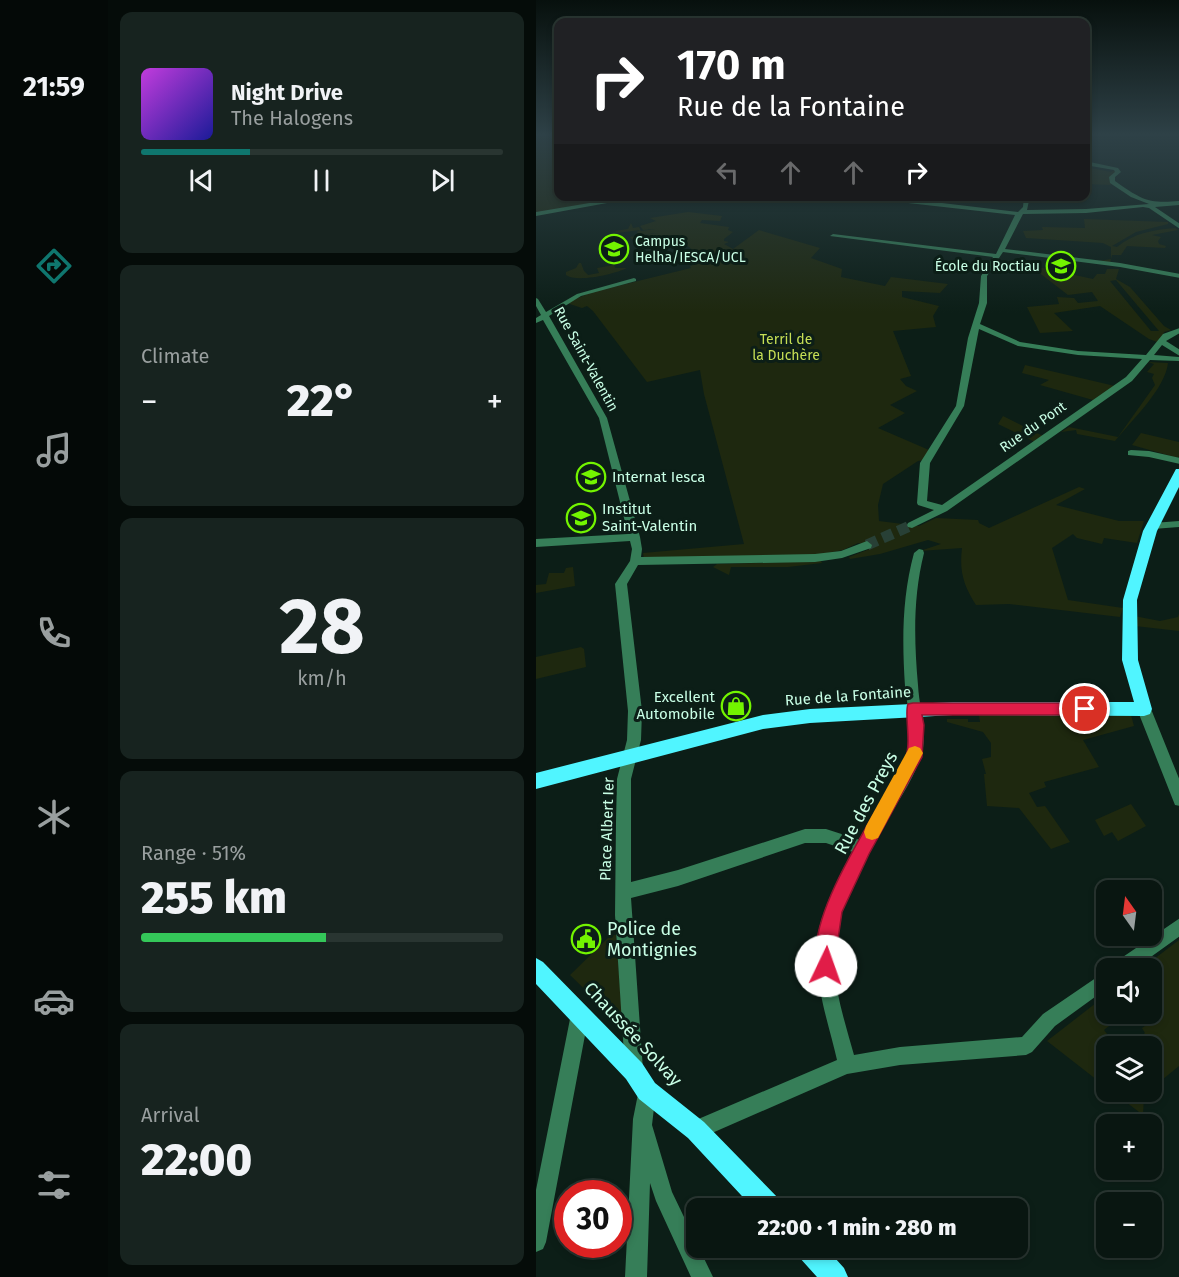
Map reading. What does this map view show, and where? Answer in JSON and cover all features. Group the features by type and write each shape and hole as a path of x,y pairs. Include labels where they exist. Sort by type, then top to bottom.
{"main road":[{"path":"1144,709 1130,660 1130,600 1152,526 1180,472"},
{"name":"Rue de la Fontaine","path":"630,757 763,722 913,709 1144,709"},
{"name":"Place Albert Ier","path":"536,781 630,757"},
{"name":"Chaussée Solvay","path":"538,972 641,1081 696,1130 761,1198"},
{"path":"817,1258 835,1277"}],"street":[{"path":"1130,194 1177,225"},
{"path":"536,214 610,201"},
{"path":"807,201 908,201 1020,213 1180,204"},
{"path":"943,509 922,503 925,463 960,406 976,325 983,303 984,276 1000,253 1020,213 1026,208 1026,201"},
{"path":"833,236 1120,265 1180,276"},
{"path":"536,321 583,293 634,280"},
{"name":"Rue Saint-Valentin","path":"536,300 603,418 635,537 635,561 621,584 635,711 630,757"},
{"path":"976,325 1018,344 1078,353 1180,360"},
{"name":"Rue du Pont","path":"912,525 943,509 1129,379 1166,336 1180,330"},
{"path":"1163,342 1180,354"},
{"path":"1131,453 1149,454 1180,461"},
{"path":"1152,526 1180,525"},
{"path":"536,543 635,537"},
{"path":"635,561 815,558 842,555 867,545"},
{"name":"Rue des Preys","path":"847,1065 826,966 827,937 833,911 863,848 914,757 916,725 913,709 909,605 913,574 920,554"},
{"path":"1144,709 1180,800"},
{"name":"Place Albert Ier","path":"630,757 624,779 623,892 643,1119 636,1277"},
{"path":"623,892 678,878 805,836 826,836 863,848"},
{"path":"1135,958 1180,926"},
{"path":"696,1130 847,1065 900,1056 1025,1046 1049,1020 1096,986"},
{"path":"537,1238 580,1014"},
{"path":"643,1119 663,1194 702,1277"}],"green space":[{"path":"536,194 554,194 554,201 609,201 536,213"},
{"name":"Terril de la Duchère","path":"688,212 722,216 720,221 702,220 700,223 729,227 728,230 733,232 724,239 729,242 724,244 733,249 759,230 820,248 811,258 842,269 841,277 885,286 891,277 948,284 940,293 902,291 902,297 939,306 933,316 936,327 893,331 911,376 900,379 906,386 917,391 890,405 905,413 878,428 929,450 924,460 918,461 883,484 878,505 879,521 919,526 936,518 978,520 979,523 989,528 1079,487 1085,489 1056,505 1119,521 1144,521 1137,543 1104,538 1102,544 1077,538 1073,534 1052,548 1068,600 1123,608 1120,617 1009,604 976,605 963,578 962,548 920,551 941,544 928,540 880,554 850,559 849,557 875,547 858,543 843,550 817,555 644,559 643,553 744,544 704,394 700,370 647,382 593,311 587,306 582,308 567,303 589,293 691,268 690,266 707,261 676,237 637,244 630,237 658,233 639,235 637,232 640,230 617,233 615,231 628,229 631,223 633,228 639,227 641,231 655,229 643,230 640,226 656,221 650,218"},
{"path":"1084,219 1168,222 1168,224 1136,232 1112,246 1117,247 1130,238 1144,233 1175,228 1178,230 1152,235 1161,237 1159,244 1166,246 1165,248 1127,246 1121,255 1112,255 1111,259 1111,247 1103,243 1026,238 1023,231 1043,230 1042,227 1085,228"},
{"path":"1111,259 1110,263 1099,261"},
{"path":"579,263 588,275 599,273 597,268 614,265 615,268 627,268 587,278 566,275 566,272 576,268"},
{"path":"1029,265 1093,279 1097,274 1105,274 1107,269 1119,269 1116,279 1130,287 1164,326 1171,330 1164,332 1160,343 1149,339 1100,306 1054,313 1073,331 1040,333 1027,307 1059,304 1057,297 1074,298 1078,303 1098,301 1092,292 1068,295","holes":["1116,280 1159,331 1151,331 1110,281"]},
{"path":"1148,362 1168,363 1166,373 1147,404 1115,441 1077,434 1076,430 1061,432 1069,427 1118,437 1155,385 1152,378 1154,374 1147,372 1154,364"},
{"path":"1025,365 1115,386 1093,400 1040,385 1049,380 1022,373"},
{"path":"1003,416 1043,436 1035,442 998,424"},
{"path":"1141,433 1179,442 1178,458 1132,445"},
{"path":"821,561 822,563 788,567 731,567 729,575 713,567 717,564"},
{"path":"573,567 575,586 536,593 536,585 546,584 549,573 564,573 566,568"},
{"path":"1179,614 1179,631 1135,626 1134,616 1160,621 1178,617"},
{"path":"581,647 584,649 586,667 536,679 536,657"},
{"path":"979,715 1131,715 1134,726 1083,740 1099,767 1044,782 1046,787 1029,793 1037,807 1045,806 1070,842 1051,849 1019,808 987,806 984,774 986,774 982,759 991,757 991,743 983,732 947,722 947,719 968,719 968,722 980,722"},
{"path":"1131,804 1146,826 1118,841 1112,832 1104,836 1095,820"},
{"path":"611,935 616,935 622,1012 615,1019 570,975"},
{"path":"1179,940 1179,1066 1162,1080 1162,1036 1141,1036 1145,1033 1142,1028 1148,1024 1162,1024 1162,958 1155,958"},
{"path":"1096,1003 1096,1024 1111,1024 1104,1030 1109,1036 1096,1036 1096,1079 1047,1041"},
{"path":"1126,1102 1144,1102 1142,1114"}],"tunnel":[{"path":"867,545 912,525"}],"slow traffic":[{"path":"872,832 915,753"}],"place":[{"name":"Campus Helha/IESCA/UCL","path":"614,249"},
{"name":"École du Roctiau","path":"1061,266"},
{"name":"Internat Iesca","path":"591,477"},
{"name":"Institut Saint-Valentin","path":"581,518"},
{"name":"Excellent Automobile","path":"736,706"},
{"name":"Police de Montignies","path":"586,939"}],"route":[{"path":"826,966 827,937 833,911 863,848 914,757 916,725 913,709 1085,709"}]}
